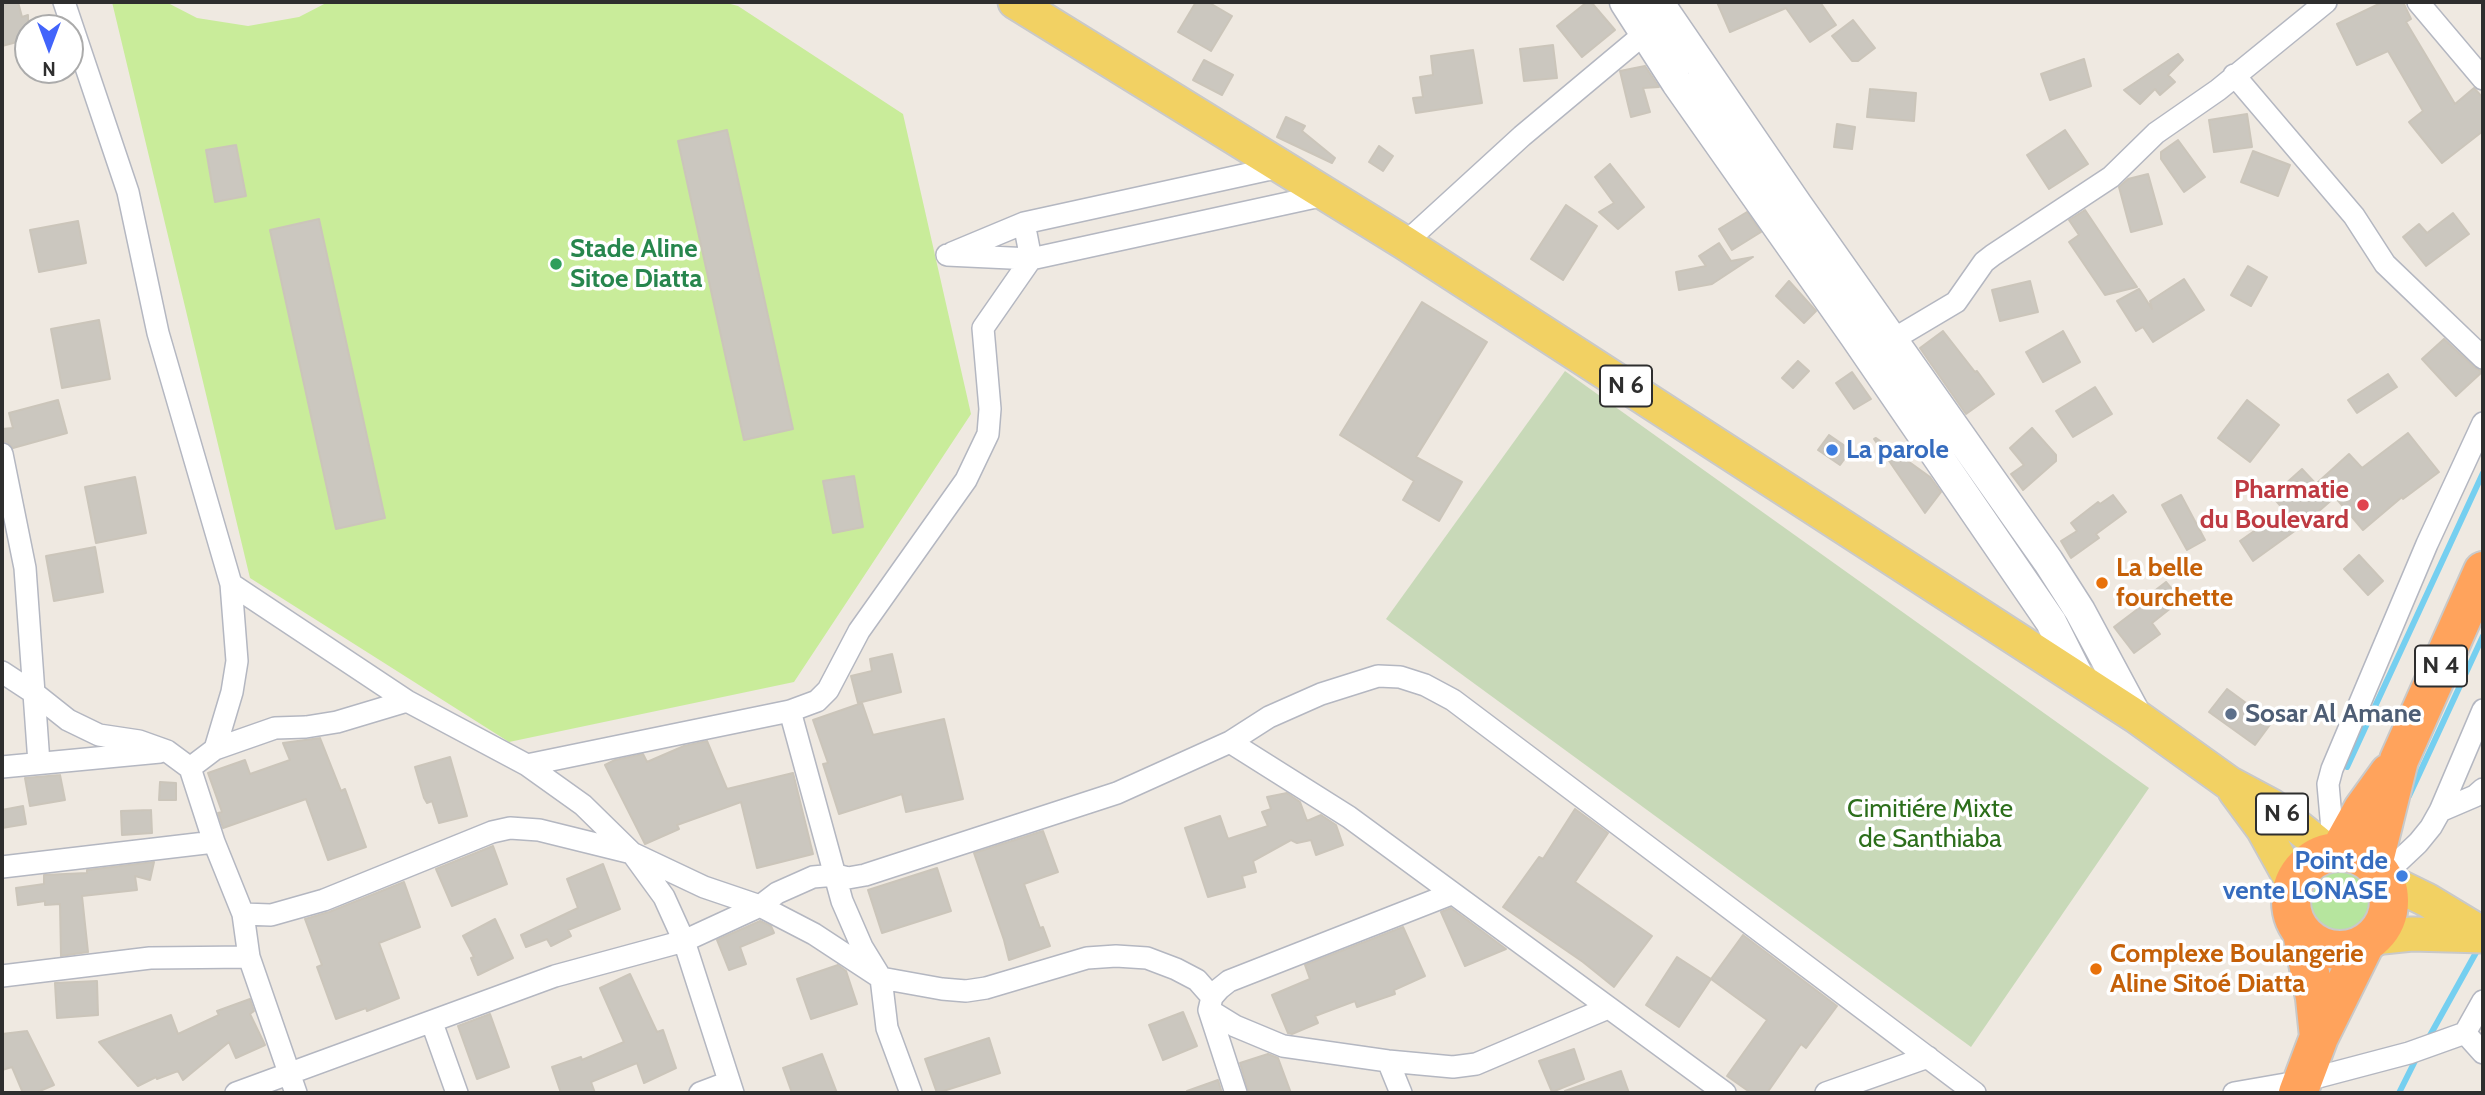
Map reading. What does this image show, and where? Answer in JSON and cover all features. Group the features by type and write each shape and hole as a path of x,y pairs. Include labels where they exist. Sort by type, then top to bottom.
{"highway":[{"name":"N 4","path":"2300,1087 2319,1037 2369,941 2383,926 2389,910 2389,895 2357,863 2399,760 2483,571"},
{"path":"2294,883 2302,869 2315,859 2357,863"},
{"name":"N 4","path":"2294,883 2290,900 2292,918 2301,933 2315,998 2319,1037"},
{"path":"2301,933 2315,944 2331,950 2348,950 2369,941"}],"main road":[{"name":"N 6","path":"1020,3 1405,243 2137,717 2229,783 2272,806 2357,863"},
{"name":"N 6","path":"2229,783 2263,829 2294,883"},
{"path":"2357,863 2427,900 2483,935"},
{"path":"2369,941 2412,934 2483,935"}],"street":[{"path":"64,2 128,192 158,333 231,584 237,662 232,692 215,749"},
{"path":"1625,2 1644,34 2051,622 2081,682"},
{"path":"1892,340 1956,302 1984,262 2111,177 2156,133 2218,90 2326,2"},
{"path":"2418,2 2483,79"},
{"path":"1667,5 1892,340 2048,561 2080,611 2137,717"},
{"path":"1405,243 1522,136 1644,34"},
{"path":"2234,75 2354,216 2385,264 2483,358"},
{"path":"1280,167 1024,223 947,255 1031,259 1325,195"},
{"path":"527,765 790,711 817,701 828,690 859,631 966,480 988,433 990,409 982,328 1031,259 1024,223"},
{"path":"2483,423 2427,544 2332,769 2328,784 2357,863 2418,843 2440,811 2483,710"},
{"path":"2,454 25,568 40,763"},
{"path":"231,584 407,702 527,765 583,805 632,853 664,897 684,941 731,1088 700,1093"},
{"path":"2,672 68,720 99,735 139,741 167,751 190,768 214,842 243,914 249,957 293,1084"},
{"path":"236,1093 293,1084 432,1023 555,976 684,941 760,906 777,893 813,877 836,875 848,878 865,875 1117,793 1230,742 1279,713 1321,694 1378,676 1401,677 1425,684 1453,701 1975,1093"},
{"path":"190,768 215,749 275,728 337,722 407,702"},
{"path":"790,711 842,901 862,947 881,978 887,1028 911,1093"},
{"path":"1230,742 1349,817 1724,1093"},
{"path":"2,767 167,751"},
{"path":"2440,811 2475,796 2483,789"},
{"path":"243,914 271,915 324,900 453,846 510,828 539,830 632,853 704,887 760,906 814,934 881,978 966,991 986,988 1087,958 1147,958 1197,980 1211,1004 1236,1093"},
{"path":"2,867 214,842"},
{"path":"1211,1004 1229,981 1451,894"},
{"path":"2,976 150,958 249,957"},
{"path":"2234,1093 2300,1087 2465,1033 2483,1001"},
{"path":"1211,1004 1235,1026 1269,1042 1388,1061 1453,1067 1476,1064 1608,1008"},
{"path":"432,1023 457,1093"},
{"path":"2465,1033 2483,1053"},
{"path":"1826,1093 1928,1057"},
{"path":"1388,1061 1401,1093"}],"green space":[{"name":"Stade Aline Sitoe Diatta","path":"112,2 166,2 197,18 248,26 299,17 328,2 723,2 738,6 903,114 971,414 794,682 509,742 250,578"},
{"name":"Cimitiére Mixte de Santhiaba","path":"1565,371 2149,788 1971,1047 1386,619"},
{"path":"2340,866 2353,869 2364,876 2371,887 2374,900 2371,913 2364,924 2353,931 2340,934 2327,931 2316,924 2309,913 2306,900 2309,887 2316,876 2327,869"}],"building":[{"path":"2,2 18,2 21,14 14,14 14,43 2,46"},
{"path":"1196,2 1208,2 1232,16 1211,51 1178,32"},
{"path":"1587,2 1591,2 1615,30 1582,57 1557,26"},
{"path":"1717,2 1820,2 1836,25 1810,42 1786,8 1730,32"},
{"path":"2383,2 2403,2 2411,19 2406,22 2455,104 2474,88 2483,98 2483,131 2442,163 2409,122 2423,111 2388,51 2357,65 2337,24"},
{"path":"1853,20 1875,48 1858,61 1852,61 1832,36"},
{"path":"1553,45 1557,78 1524,81 1520,49"},
{"path":"1473,50 1482,103 1416,113 1413,98 1423,97 1420,77 1433,75 1431,56"},
{"path":"2178,54 2183,60 2168,75 2175,82 2160,95 2155,89 2140,104 2124,90"},
{"path":"2084,59 2091,86 2050,100 2041,74"},
{"path":"1204,60 1233,75 1222,95 1193,80"},
{"path":"1645,66 1659,87 1643,88 1650,112 1631,117 1620,71"},
{"path":"1870,89 1916,93 1914,121 1867,117"},
{"path":"2247,114 2252,147 2214,152 2209,120"},
{"path":"1286,117 1305,126 1302,131 1335,158 1332,163 1277,137"},
{"path":"1837,124 1855,127 1852,149 1834,147"},
{"path":"727,130 793,429 744,440 678,141"},
{"path":"2065,130 2088,164 2049,189 2027,155"},
{"path":"2178,140 2205,177 2184,192 2161,159 2161,152"},
{"path":"236,145 246,196 215,202 206,150"},
{"path":"1379,146 1393,156 1383,171 1369,162"},
{"path":"2253,151 2290,165 2278,196 2241,182"},
{"path":"1610,164 1644,207 1618,229 1599,212 1614,203 1595,177"},
{"path":"2148,174 2162,224 2131,232 2119,187 2128,179"},
{"path":"1566,205 1597,226 1563,280 1531,259"},
{"path":"2085,210 2137,287 2105,295 2069,242 2079,235 2069,220"},
{"path":"1747,212 1761,232 1732,250 1719,229"},
{"path":"2453,213 2469,234 2426,266 2403,237 2419,224 2427,233"},
{"path":"319,219 385,518 336,529 270,230"},
{"path":"78,221 86,263 39,272 30,230"},
{"path":"1719,243 1731,261 1753,257 1712,284 1679,290 1676,272 1706,266 1699,256"},
{"path":"2248,266 2267,277 2251,306 2231,295"},
{"path":"2184,279 2204,310 2153,342 2143,327 2136,331 2117,301 2139,289 2152,309 2150,301"},
{"path":"1789,281 1816,311 1804,323 1776,296"},
{"path":"2030,281 2038,312 2000,321 1992,290"},
{"path":"1422,302 1487,342 1416,457 1462,482 1439,521 1403,500 1414,481 1340,435"},
{"path":"99,320 110,379 62,388 51,329"},
{"path":"1943,331 1994,394 1966,414 1920,348"},
{"path":"2063,331 2080,362 2043,382 2026,352"},
{"path":"2444,339 2482,372 2456,396 2422,359"},
{"path":"1798,361 1809,371 1793,388 1782,378"},
{"path":"1852,372 1871,399 1854,409 1836,383"},
{"path":"2388,374 2397,387 2357,413 2348,400"},
{"path":"2095,387 2112,414 2073,437 2056,411"},
{"path":"58,400 67,433 13,448 2,441 2,429 13,428 9,413"},
{"path":"2247,400 2279,425 2250,462 2218,438"},
{"path":"2032,428 2056,455 2056,461 2023,490 2011,474 2024,465 2010,448"},
{"path":"2408,433 2439,472 2403,499 2402,497 2363,530 2335,497 2303,525 2253,561 2240,541 2284,510 2272,496 2302,469 2316,484 2349,454 2362,468"},
{"path":"1829,435 1848,448 1848,454 1840,465 1818,450"},
{"path":"1874,439 1930,477 1941,492 1925,513"},
{"path":"854,476 863,527 833,533 823,481"},
{"path":"135,477 146,533 96,543 85,487"},
{"path":"2113,495 2126,512 2096,534 2099,538 2071,558 2061,541 2077,531 2071,523 2098,502 2100,504"},
{"path":"2181,495 2205,540 2187,550 2162,505"},
{"path":"95,547 103,592 54,601 46,556"},
{"path":"2359,555 2383,581 2368,595 2344,569"},
{"path":"2166,582 2181,600 2152,623 2160,634 2134,653 2114,627 2147,602 2144,599"},
{"path":"892,654 901,692 858,703 851,676 872,671 870,659"},
{"path":"2227,689 2272,722 2255,745 2209,712"},
{"path":"862,703 873,735 944,719 963,799 906,812 902,794 839,814 823,764 828,763 813,720"},
{"path":"320,738 341,791 345,789 366,847 328,860 306,799 223,828 218,813 222,812 208,773 245,760 250,774 290,760 283,743"},
{"path":"707,741 727,789 793,773 813,854 757,868 741,802 677,825 679,829 645,844 605,765 643,754 647,762 684,746"},
{"path":"450,757 467,816 439,823 432,801 427,803 424,798 415,767"},
{"path":"60,775 65,800 30,806 25,778"},
{"path":"160,782 176,783 176,800 159,800"},
{"path":"1287,793 1300,802 1307,821 1321,815 1336,825 1343,845 1316,855 1311,840 1297,843 1291,840 1253,861 1256,872 1242,876 1245,887 1208,897 1185,828 1220,816 1228,839 1268,826 1262,812 1271,809 1267,797"},
{"path":"23,806 26,824 2,828 2,810"},
{"path":"1575,809 1608,833 1575,882 1652,936 1614,987 1583,962 1503,907 1539,857 1543,859"},
{"path":"151,810 152,833 122,835 121,811"},
{"path":"1043,831 1058,872 1024,884 1040,928 1043,927 1050,946 1009,960 974,853"},
{"path":"493,846 507,884 452,906 436,869"},
{"path":"154,862 150,880 135,876 137,890 82,896 88,952 61,956 60,904 45,905 45,901 18,905 16,888 44,884 44,875 87,873 87,870"},
{"path":"603,864 620,909 568,930 571,936 551,946 547,939 526,947 521,935 578,908 567,879"},
{"path":"937,868 951,911 882,933 868,890"},
{"path":"404,882 420,927 379,943 399,998 367,1011 366,1008 336,1019 317,967 322,965 305,919"},
{"path":"1451,908 1506,949 1465,966 1441,912"},
{"path":"495,919 513,958 478,975 471,958 474,957 463,936"},
{"path":"760,921 771,926 774,933 740,947 746,964 729,970 717,940"},
{"path":"1403,927 1425,976 1394,990 1395,994 1357,1007 1355,1001 1315,1016 1318,1023 1292,1034 1288,1033 1272,995 1310,979 1305,965"},
{"path":"1743,935 1837,1006 1806,1048 1801,1044 1767,1093 1751,1093 1727,1076 1767,1020 1711,979"},
{"path":"1677,957 1711,979 1679,1027 1646,1005"},
{"path":"838,965 846,971 857,1004 811,1019 797,979"},
{"path":"630,974 657,1032 663,1030 676,1068 644,1083 637,1063 591,1082 595,1093 561,1093 552,1067 581,1057 582,1060 624,1042 600,988"},
{"path":"97,981 98,1015 57,1018 55,983"},
{"path":"250,999 254,1011 250,1014 265,1045 236,1058 229,1042 183,1080 178,1071 157,1079 156,1077 138,1086 99,1042 171,1015 178,1034 219,1015 217,1011"},
{"path":"1183,1012 1197,1046 1163,1060 1149,1025"},
{"path":"490,1014 509,1067 477,1079 458,1026"},
{"path":"27,1031 54,1085 35,1093 23,1093 12,1067 2,1070 2,1034"},
{"path":"989,1038 1000,1073 937,1093 925,1059"},
{"path":"1574,1049 1584,1079 1552,1092 1539,1061"},
{"path":"822,1054 837,1093 792,1093 783,1068"},
{"path":"1268,1054 1278,1058 1291,1093 1249,1093 1240,1063"},
{"path":"1621,1071 1629,1093 1565,1091"},
{"path":"1218,1080 1222,1093 1187,1091"}],"waterway":[{"path":"2347,767 2483,473"},
{"path":"2409,796 2483,636"},
{"path":"2428,1039 2478,949"},
{"path":"2399,1093 2417,1057"}],"place":[{"name":"Stade Aline Sitoe Diatta","path":"556,264"},
{"name":"La parole","path":"1832,450"},
{"name":"Pharmatie du Boulevard","path":"2363,505"},
{"name":"La belle fourchette","path":"2102,583"},
{"name":"Sosar Al Amane","path":"2231,714"},
{"name":"Point de vente LONASE","path":"2402,876"},
{"name":"Complexe Boulangerie Aline Sitoé Diatta","path":"2096,969"}]}
